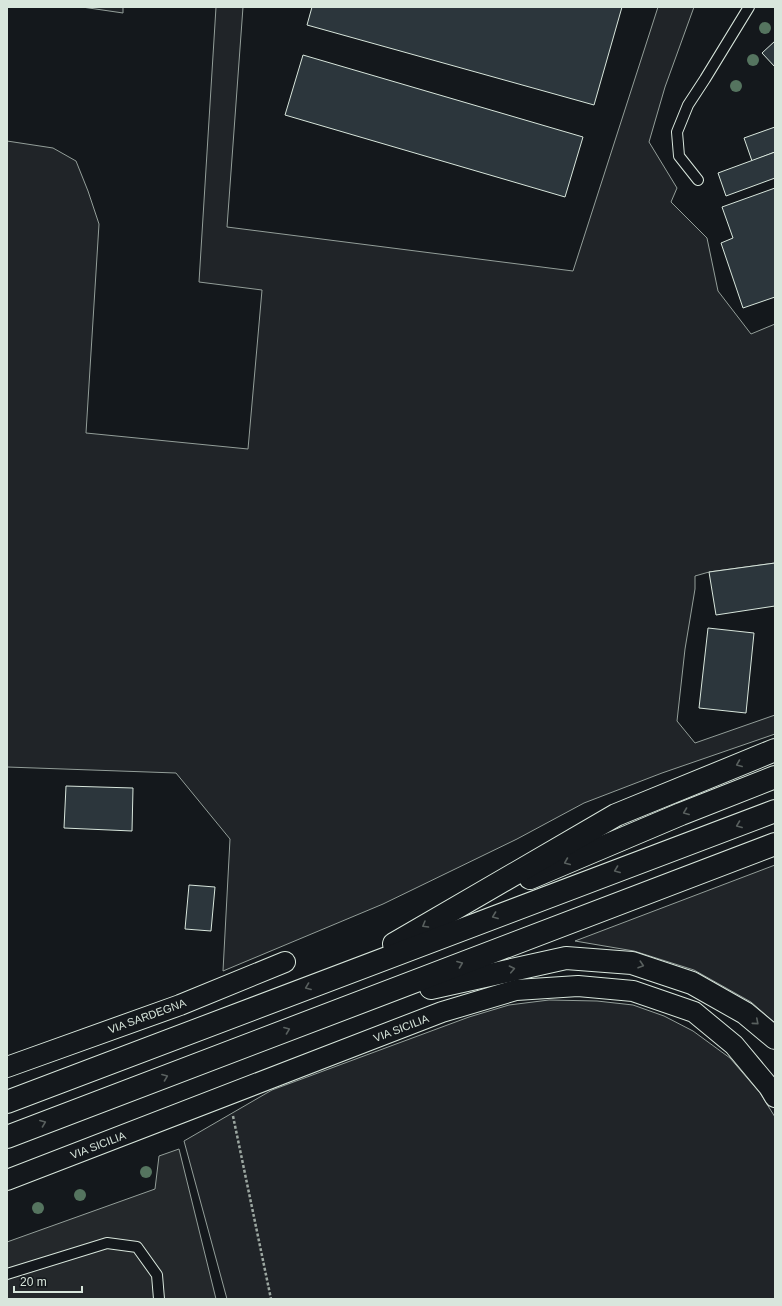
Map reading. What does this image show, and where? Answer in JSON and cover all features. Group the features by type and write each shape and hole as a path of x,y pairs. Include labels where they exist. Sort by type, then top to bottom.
{"highway":[{"path":"341,974 616,814 775,750"},
{"path":"444,914 681,814 775,778"},
{"path":"7,1102 341,974 775,811"},
{"path":"7,1136 775,844"},
{"path":"352,1006 566,958 625,962 692,983 745,1012 775,1038"}],"street":[{"name":"VIA SARDEGNA","path":"7,1067 180,1004 285,962"},
{"name":"VIA SICILIA","path":"7,1180 442,1012 516,990 578,986 633,991 694,1012 734,1045 769,1087 775,1097"}],"lane":[{"path":"698,180 679,156 677,132 688,105 749,7"},
{"path":"7,1274 107,1243 137,1247 157,1275 159,1299"}],"path":[{"path":"228,1095 272,1299"}],"shaded area":[{"path":"82,7 123,7 123,13"},
{"path":"216,7 243,7 227,227 573,271 658,7 694,7 665,87 649,142 677,188 671,202 707,238 718,291 751,334 775,324 775,563 709,572 695,576 695,589 685,649 677,721 695,743 775,715 775,734 662,773 584,803 517,839 383,904 223,971 230,839 176,773 7,767 7,141 53,148 76,161 99,224 86,433 248,449 262,290 199,282"},
{"path":"775,865 775,1023 751,1002 694,970 634,951 575,941"},
{"path":"549,1000 597,1001 633,1005 664,1016 693,1031 730,1058 760,1093 775,1117 775,1299 227,1299 184,1141 272,1090 469,1017 509,1005"},
{"path":"179,1149 216,1299 7,1299 7,1242 155,1189 159,1156"}],"building":[{"path":"312,7 622,7 594,105 307,25"},
{"path":"775,41 775,67 762,53"},
{"path":"303,55 583,137 565,197 285,115"},
{"path":"775,127 775,152 752,161 744,138"},
{"path":"775,152 775,178 726,196 718,173"},
{"path":"775,188 775,297 743,308 721,243 733,238 722,207"},
{"path":"775,563 775,606 716,615 709,572"},
{"path":"708,628 754,633 746,713 699,708"},
{"path":"66,786 133,788 132,831 64,828"},
{"path":"189,885 215,887 211,931 185,929"}]}
